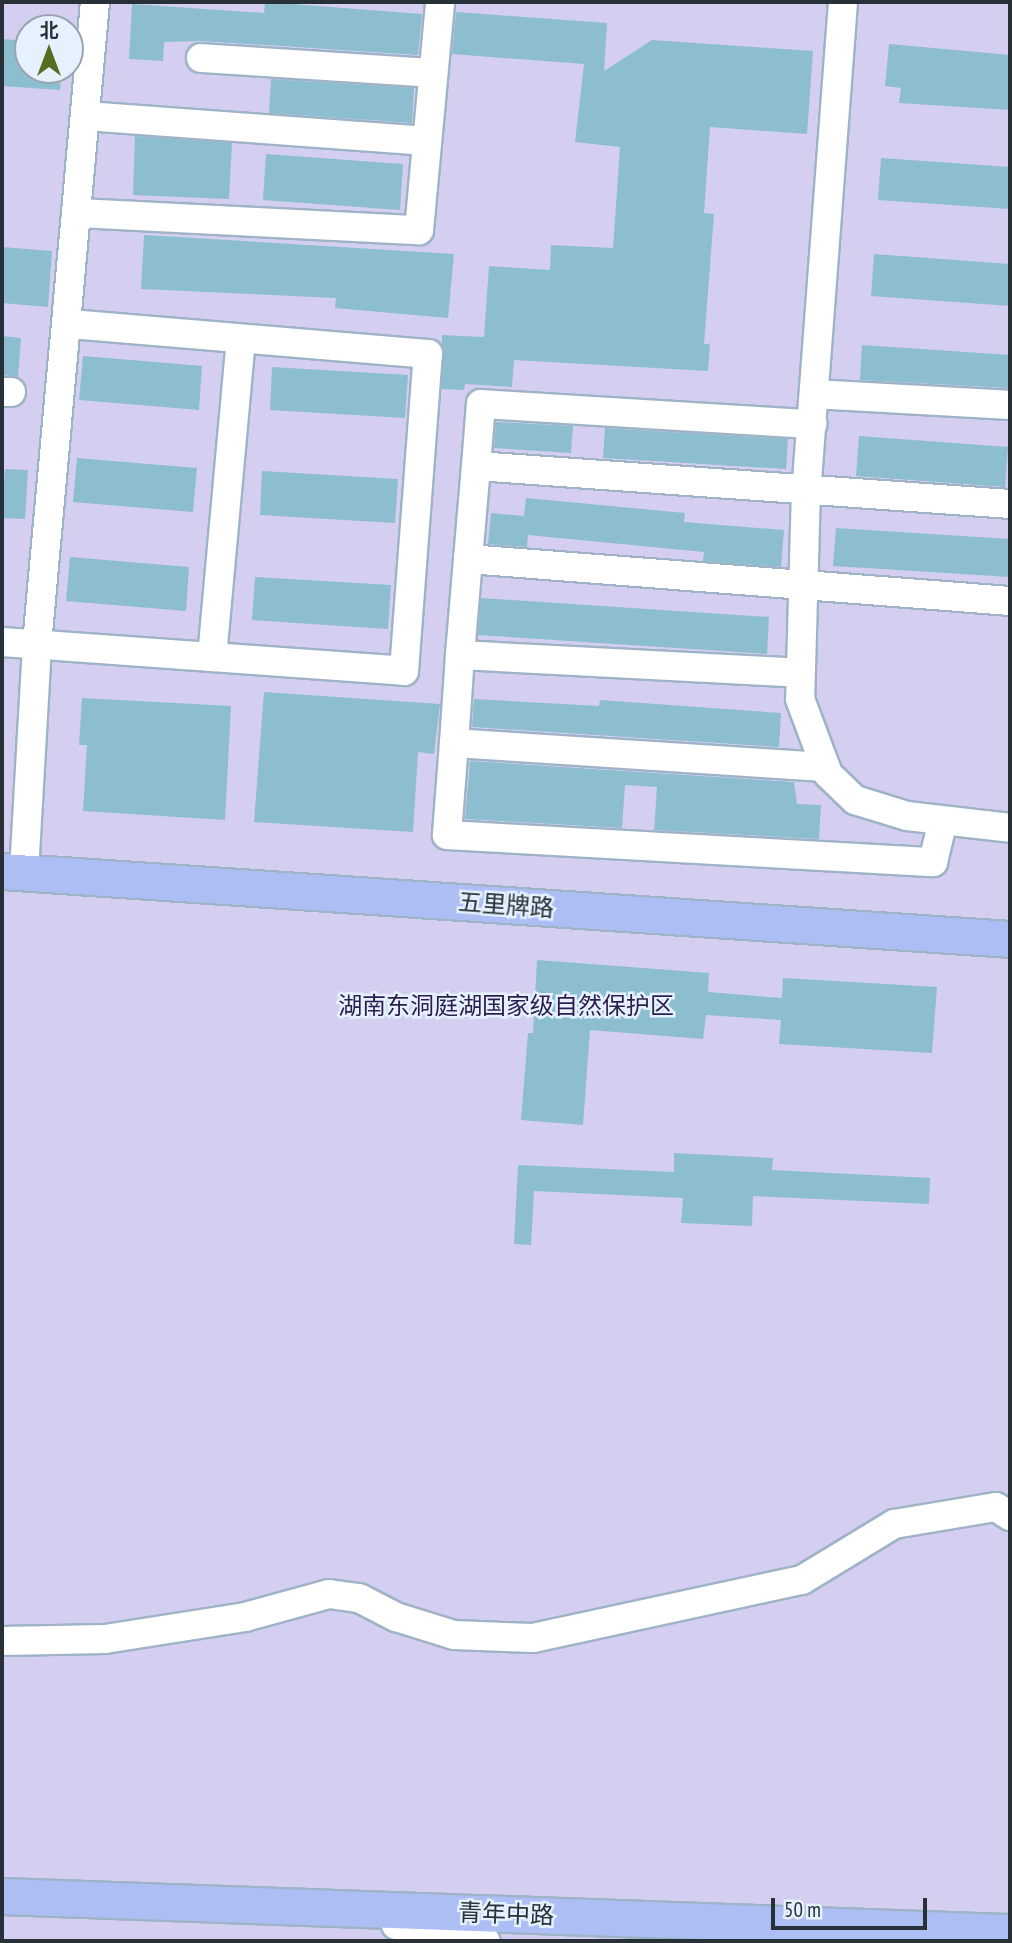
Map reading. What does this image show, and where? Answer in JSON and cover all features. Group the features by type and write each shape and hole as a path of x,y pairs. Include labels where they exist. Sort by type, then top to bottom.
{"main road":[{"name":"五里牌路","path":"9,877 1010,939"},
{"name":"五里牌路","path":"9,877 1010,956"},
{"path":"2,1880 1010,1909"},
{"name":"青年中路","path":"2,1896 1010,1932"}],"street":[{"path":"9,877 37,644 69,324 95,2"},
{"path":"78,213 419,230 440,2"},
{"path":"843,2 806,490 801,584 800,699 825,767 855,800 907,816 1010,828"},
{"path":"201,58 433,73"},
{"path":"86,116 427,141"},
{"path":"2,642 404,671 428,354 69,324"},
{"path":"212,657 241,339"},
{"path":"814,394 1010,405"},
{"path":"812,424 481,404 447,835 933,862 943,820"},
{"path":"476,466 1010,504"},
{"path":"468,559 1010,601"},
{"path":"460,655 800,673"},
{"path":"454,743 825,767"},
{"path":"2,1641 104,1639 245,1617 329,1594 359,1598 396,1617 454,1634 533,1638 802,1580 894,1524 996,1507 1010,1516"},
{"path":"390,1910 396,1925 486,1941"}],"green space":[{"name":"湖南东洞庭湖国家级自然保护区","path":"2,2 1010,2 1010,1941 2,1941"}],"building":[{"path":"265,2 422,14 418,55 202,41 164,42 163,61 129,59 132,4 264,13"},
{"path":"456,12 607,23 604,71 652,40 813,51 807,134 710,127 704,213 714,214 704,344 710,344 708,371 514,360 512,387 465,384 464,390 442,389 442,335 484,337 489,266 550,270 551,245 613,248 620,147 575,142 584,64 452,54"},
{"path":"2,39 14,40 14,84 60,84 60,90 2,86"},
{"path":"889,44 1010,55 1010,110 899,103 901,88 885,86"},
{"path":"271,79 414,88 412,123 269,113"},
{"path":"135,136 232,143 229,199 133,195"},
{"path":"266,154 403,164 400,210 263,200"},
{"path":"881,158 1010,167 1010,209 878,200"},
{"path":"144,235 454,254 448,318 335,308 336,298 141,289"},
{"path":"2,247 52,251 48,307 2,303"},
{"path":"874,254 1010,264 1010,306 871,296"},
{"path":"2,336 21,338 18,377 2,375"},
{"path":"862,345 1010,355 1009,388 860,380"},
{"path":"83,356 202,366 199,410 79,400"},
{"path":"272,367 408,375 405,418 270,410"},
{"path":"496,422 573,426 571,453 494,448"},
{"path":"605,428 788,439 786,469 603,458"},
{"path":"859,436 1008,447 1005,487 856,476"},
{"path":"77,458 197,468 193,512 73,502"},
{"path":"5,469 28,470 25,519 2,518"},
{"path":"262,471 398,479 395,523 260,515"},
{"path":"526,498 685,513 684,522 784,530 781,567 703,561 704,552 528,535 527,547 488,544 491,513 524,516"},
{"path":"836,528 1010,539 1010,577 833,566"},
{"path":"70,557 189,567 186,611 66,601"},
{"path":"255,577 391,585 388,629 252,620"},
{"path":"481,598 769,617 767,654 478,635"},
{"path":"264,692 440,704 434,754 418,752 413,832 254,822"},
{"path":"82,698 231,706 225,820 83,811 87,745 79,745"},
{"path":"474,699 599,706 600,700 781,713 779,747 472,727"},
{"path":"470,761 794,782 797,804 821,805 819,839 654,830 657,787 625,785 622,828 465,819"},
{"path":"537,960 709,973 708,992 782,998 783,978 937,987 932,1053 779,1044 781,1020 706,1015 703,1039 590,1030 583,1125 521,1120 528,1033 533,1033"},
{"path":"674,1153 773,1158 772,1170 930,1178 929,1204 753,1196 752,1226 681,1223 683,1198 534,1191 531,1245 514,1244 518,1165 674,1172"}]}
